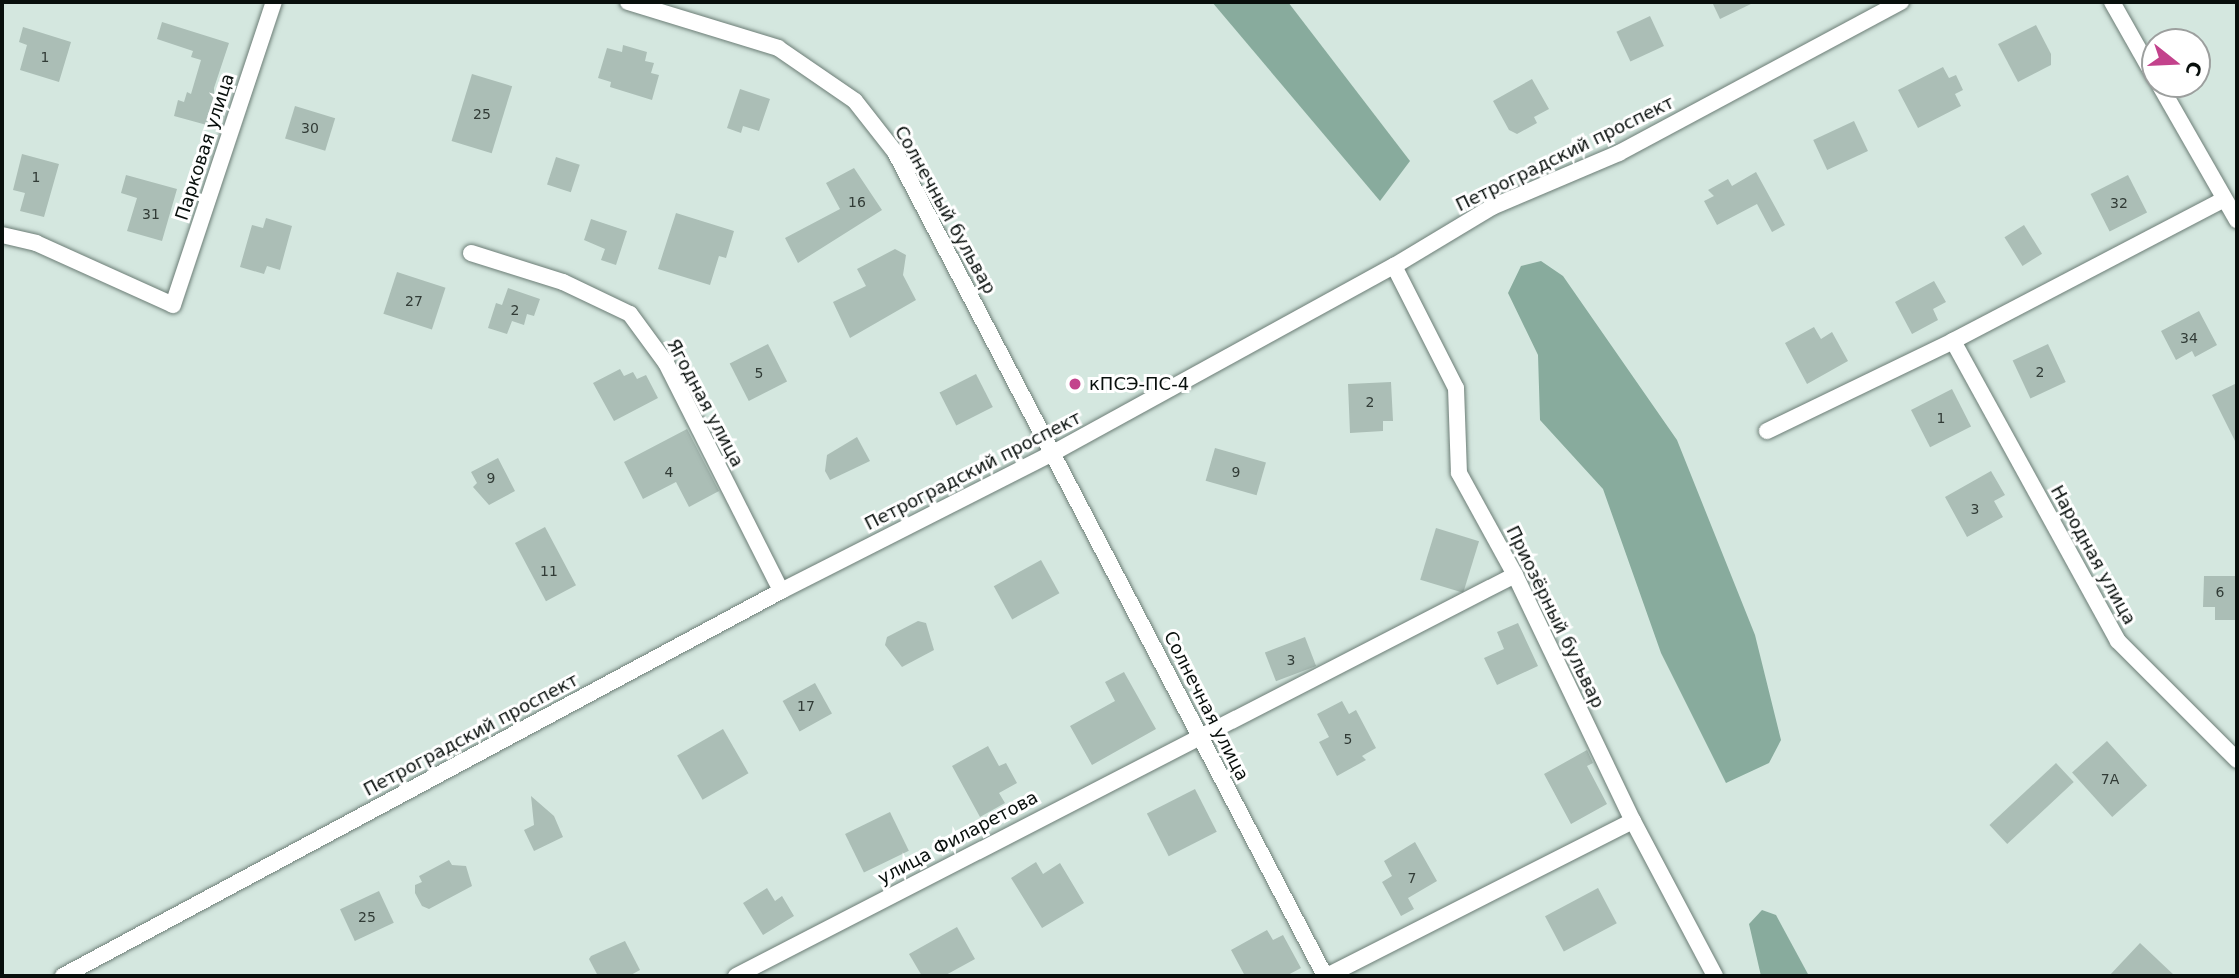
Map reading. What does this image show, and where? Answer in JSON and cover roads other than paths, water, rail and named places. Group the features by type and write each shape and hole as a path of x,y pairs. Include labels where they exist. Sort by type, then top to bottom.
{"street":[{"name":"Парковая улица","path":"2,235 36,243 173,305 274,2"},
{"name":"Солнечный бульвар","path":"628,2 778,48 855,101 895,152 1055,452"},
{"name":"Петроградский проспект","path":"63,976 781,591 1055,452 1394,266 1492,207 1619,153 1901,2"},
{"path":"2112,2 2141,53"},
{"path":"2166,98 2237,220"},
{"path":"1767,431 1953,341 2223,200"},
{"name":"Ягодная улица","path":"471,253 563,282 630,314 666,363 781,591"},
{"name":"Приозёрный бульвар","path":"1394,266 1456,388 1459,473 1515,575 1633,821 1715,976"},
{"name":"Народная улица","path":"1953,341 2118,641 2237,761"},
{"name":"Солнечная улица","path":"1055,452 1198,735 1326,976"},
{"name":"улица Филаретова","path":"736,976 1198,735 1515,575"},
{"path":"1326,976 1633,821"}],"place":[{"name":"кПСЭ-ПС-4","path":"1075,384"}]}
